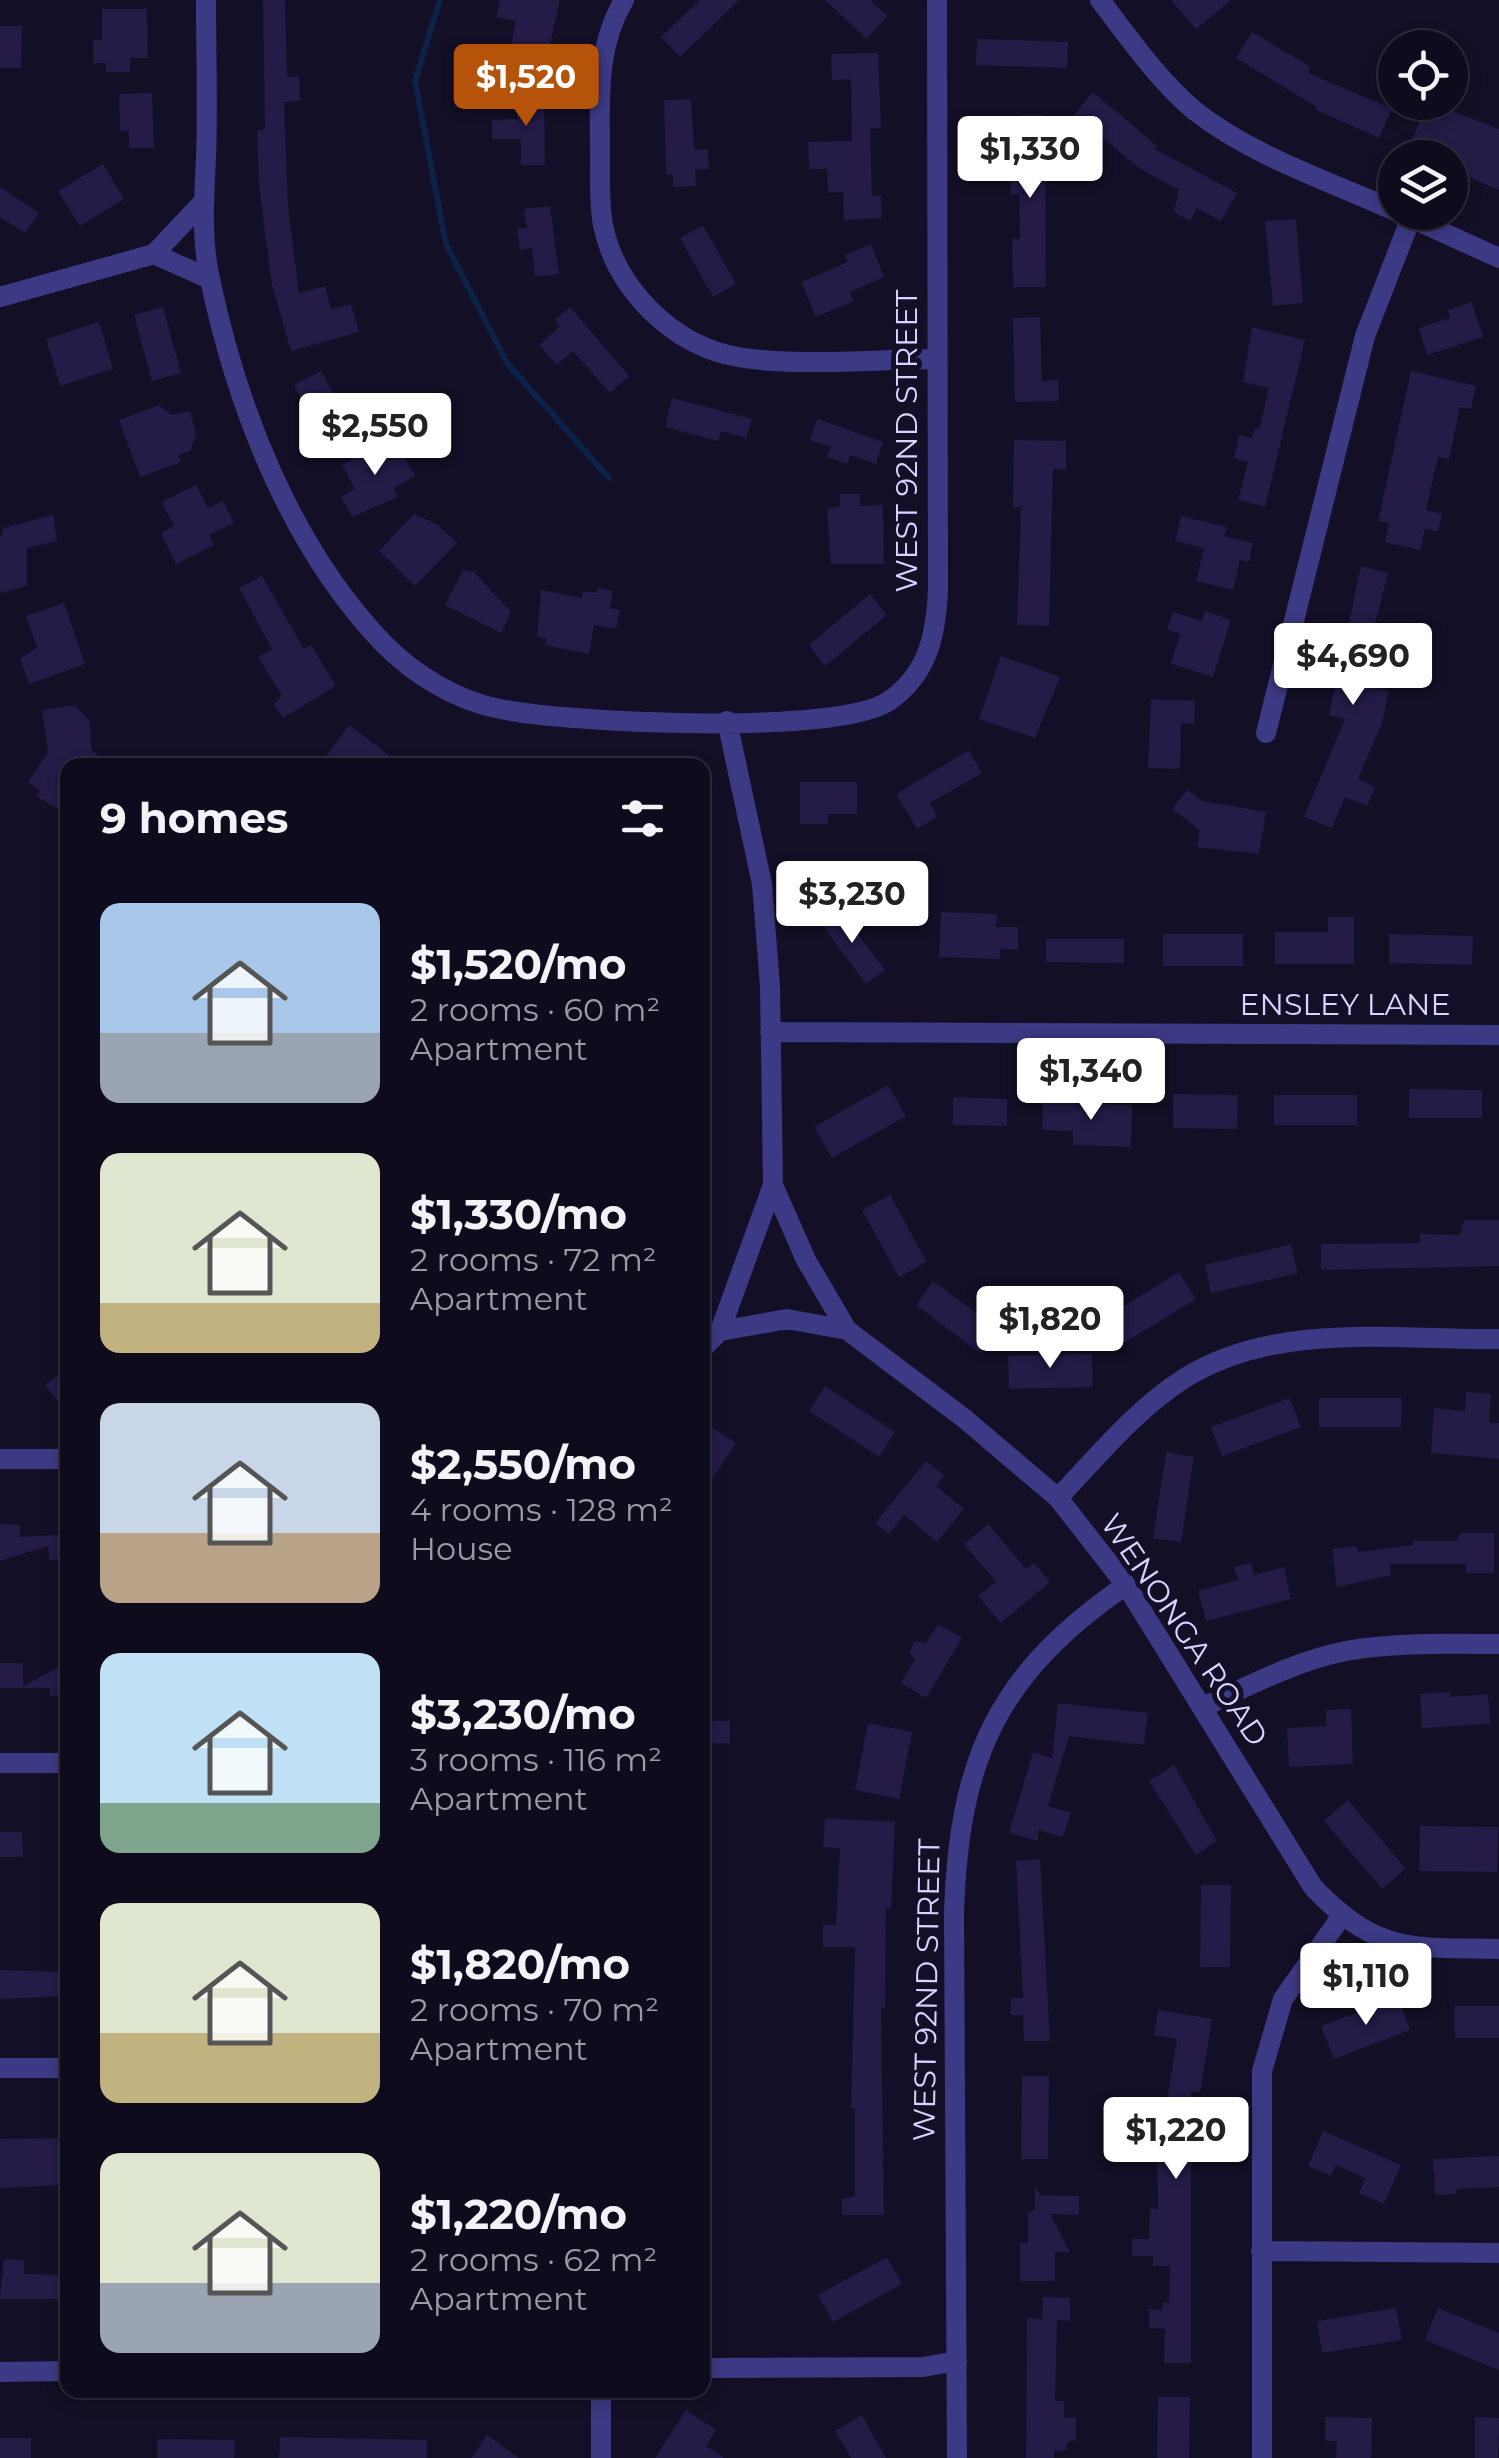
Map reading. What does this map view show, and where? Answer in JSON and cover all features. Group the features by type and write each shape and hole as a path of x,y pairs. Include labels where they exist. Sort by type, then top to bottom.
{"street":[{"name":"WEST 92ND STREET","path":"206,0 203,202 210,278 261,448 293,518 335,585 386,646 449,691 500,710 607,719 727,721 860,714 893,697 921,670 936,619 937,0"},
{"path":"624,0 600,64 601,207 610,252 628,285 647,307 700,346 738,357 938,359"},
{"path":"1100,0 1140,56 1197,112 1279,159 1378,204"},
{"path":"0,297 154,254 203,202"},
{"path":"1266,733 1396,230"},
{"path":"1437,230 1499,258"},
{"path":"154,254 210,278"},
{"path":"710,1341 720,1331 773,1185 762,884 727,721"},
{"name":"ENSLEY LANE","path":"770,1032 1499,1035"},
{"name":"WENONGA ROAD","path":"773,1185 806,1260 846,1330 965,1419 1058,1498 1126,1585 1313,1887 1341,1916 1384,1943 1499,1949"},
{"path":"720,1331 788,1319 846,1330"},
{"path":"1058,1498 1157,1399 1215,1361 1248,1349 1301,1341 1499,1339"},
{"path":"0,1459 60,1459"},
{"name":"WEST 92ND STREET","path":"957,2458 954,1913 956,1842 964,1800 987,1736 1035,1662 1084,1614 1126,1585"},
{"path":"1202,1707 1288,1668 1342,1652 1389,1645 1499,1644"},
{"path":"0,1763 60,1763"},
{"path":"1262,2458 1260,2102 1269,2036 1291,1987 1341,1916"},
{"path":"0,2068 60,2068"},
{"path":"1261,2251 1499,2252"},
{"path":"710,2368 924,2368 956,2361"},
{"path":"0,2372 60,2371"},
{"path":"601,2398 602,2458"}],"building":[{"path":"263,0 285,0 287,77 299,77 300,101 284,102 288,206 299,293 325,286 331,309 351,304 359,332 291,351 272,285 259,186 257,130 265,130"},
{"path":"500,0 560,0 547,58 510,49 516,21 496,17"},
{"path":"700,0 739,0 680,57 661,37"},
{"path":"825,0 870,0 887,16 867,39"},
{"path":"1171,0 1231,0 1196,29"},
{"path":"102,9 147,9 148,58 130,58 130,72 106,72 106,63 93,63 93,40 102,40"},
{"path":"0,26 22,26 21,68 0,68"},
{"path":"1252,32 1311,67 1308,73 1378,103 1378,120 1387,120 1379,138 1316,110 1317,107 1236,58"},
{"path":"977,39 1068,42 1067,68 976,65"},
{"path":"878,53 881,128 870,129 872,196 881,195 882,218 844,220 843,192 828,193 827,169 809,169 808,142 852,141 851,79 832,80 831,54"},
{"path":"1093,92 1157,146 1155,149 1237,193 1221,221 1197,208 1190,221 1174,212 1179,190 1142,170 1074,115"},
{"path":"152,93 154,148 129,148 129,130 120,131 119,94"},
{"path":"517,95 544,95 545,165 521,165 521,139 492,139 492,120 517,119"},
{"path":"691,99 694,150 708,149 709,169 695,170 696,186 673,187 673,174 666,174 664,100"},
{"path":"1019,115 1045,115 1046,287 1013,287 1012,239 1020,239 1019,194 1011,195 1010,131 1019,131"},
{"path":"1468,117 1499,129 1499,190 1468,177 1468,140 1412,140 1420,120"},
{"path":"103,164 124,199 80,226 58,191"},
{"path":"0,187 39,213 25,233 0,217"},
{"path":"550,206 559,274 535,277 532,248 520,250 517,229 527,228 524,209"},
{"path":"1296,219 1303,303 1273,306 1265,221"},
{"path":"703,225 736,284 713,297 680,238"},
{"path":"871,244 884,277 850,292 854,301 816,317 801,282 848,262 845,255"},
{"path":"1472,302 1483,337 1427,355 1419,328 1450,318 1448,310"},
{"path":"163,307 181,373 152,381 134,315"},
{"path":"570,307 629,376 610,393 573,351 557,365 539,345 560,326 555,320"},
{"path":"1040,317 1042,381 1058,380 1059,401 1015,402 1013,318"},
{"path":"99,322 113,369 60,386 46,339"},
{"path":"1252,327 1305,340 1265,507 1238,500 1248,462 1234,458 1239,435 1252,438 1255,428 1259,429 1269,388 1243,382"},
{"path":"321,371 349,424 322,438 294,385"},
{"path":"1411,371 1476,386 1471,409 1460,407 1449,459 1438,457 1426,510 1442,514 1438,531 1425,529 1420,550 1385,542 1389,523 1378,521"},
{"path":"672,398 752,419 746,438 721,431 718,441 665,427"},
{"path":"159,405 172,415 190,411 196,434 191,450 179,455 181,462 140,477 119,420"},
{"path":"817,419 883,442 876,464 850,455 847,464 827,457 831,447 810,440"},
{"path":"1014,440 1066,441 1066,470 1053,469 1049,626 1017,625 1021,507 1013,507"},
{"path":"383,441 389,452 398,446 415,476 393,488 398,497 352,517 341,497 355,489 342,465"},
{"path":"196,485 208,508 223,501 234,523 209,535 214,545 176,564 161,533 174,526 162,502"},
{"path":"840,494 860,494 860,506 883,505 884,564 831,564 827,509 840,506"},
{"path":"414,514 437,524 457,543 415,586 379,551"},
{"path":"53,515 57,541 27,548 27,586 0,593 0,539 4,528"},
{"path":"1181,516 1227,527 1224,536 1253,543 1249,562 1240,560 1233,590 1196,581 1204,548 1175,541"},
{"path":"1361,566 1388,573 1365,664 1375,666 1370,686 1389,691 1382,723 1358,779 1375,787 1367,806 1345,797 1332,828 1304,817 1345,719 1329,715"},
{"path":"463,570 474,572 511,612 501,633 445,605"},
{"path":"262,576 304,649 311,645 336,686 283,718 274,704 282,696 258,657 272,649 239,588"},
{"path":"598,588 613,591 610,608 620,610 616,629 594,625 589,654 545,645 547,639 537,637 541,590 582,598 583,591 596,593"},
{"path":"870,594 887,615 825,666 809,645"},
{"path":"64,603 85,664 29,684 20,659 37,648 26,616"},
{"path":"1205,611 1231,620 1213,677 1171,664 1180,634 1167,629 1173,612 1202,621"},
{"path":"1001,656 1060,677 1035,738 979,719"},
{"path":"1151,699 1195,701 1194,724 1181,723 1180,769 1148,768"},
{"path":"75,705 89,720 92,750 101,758 60,758 60,810 36,796 40,790 28,782 48,752 42,710"},
{"path":"349,725 393,758 328,758 326,756"},
{"path":"969,750 982,773 930,803 937,817 917,829 896,794"},
{"path":"800,782 857,782 857,814 828,814 828,824 800,824"},
{"path":"1187,790 1202,801 1266,812 1259,854 1197,847 1200,830 1172,809"},
{"path":"838,907 885,970 866,984 819,921"},
{"path":"941,912 997,914 996,927 1018,927 1018,950 1000,949 1000,959 939,957"},
{"path":"1328,917 1354,917 1354,964 1275,964 1275,932 1328,932"},
{"path":"1163,934 1243,934 1243,966 1163,966"},
{"path":"1389,934 1473,936 1472,965 1389,963"},
{"path":"1046,939 1124,939 1124,963 1046,962"},
{"path":"888,1085 906,1116 832,1158 814,1127"},
{"path":"1409,1089 1482,1090 1482,1118 1409,1118"},
{"path":"1173,1094 1238,1095 1237,1129 1173,1128"},
{"path":"1274,1095 1357,1095 1357,1125 1274,1125"},
{"path":"953,1097 1007,1099 1007,1126 953,1125"},
{"path":"1043,1102 1132,1105 1131,1147 1073,1145 1073,1131 1042,1130"},
{"path":"890,1195 927,1262 899,1277 862,1210"},
{"path":"1464,1220 1499,1220 1499,1266 1321,1270 1321,1244 1420,1243 1420,1234 1460,1235"},
{"path":"1291,1244 1298,1273 1211,1293 1205,1265"},
{"path":"1179,1272 1196,1299 1119,1346 1103,1319"},
{"path":"933,1281 998,1329 980,1353 916,1305"},
{"path":"1092,1354 1093,1387 1009,1389 1008,1356"},
{"path":"60,1374 60,1405 45,1385"},
{"path":"825,1386 895,1432 879,1457 809,1411"},
{"path":"1466,1392 1491,1394 1489,1423 1499,1423 1499,1459 1431,1453 1434,1408 1465,1411"},
{"path":"1290,1398 1301,1427 1222,1456 1211,1427"},
{"path":"1319,1398 1402,1398 1401,1427 1319,1427"},
{"path":"710,1426 736,1443 710,1483"},
{"path":"1166,1452 1194,1457 1181,1542 1153,1538"},
{"path":"926,1461 945,1476 936,1486 964,1509 937,1542 904,1515 889,1534 875,1523"},
{"path":"0,1524 20,1525 20,1537 60,1534 60,1559 49,1560 48,1546 0,1561"},
{"path":"988,1524 1026,1569 1034,1563 1050,1582 1001,1623 978,1596 996,1582 964,1544"},
{"path":"1461,1533 1494,1533 1494,1573 1466,1573 1466,1564 1390,1564 1391,1575 1337,1587 1332,1549 1356,1546 1359,1552 1413,1545 1413,1541 1456,1541"},
{"path":"1251,1563 1254,1575 1284,1567 1291,1599 1206,1621 1198,1591 1238,1580 1234,1567"},
{"path":"938,1624 962,1638 926,1698 901,1683 915,1659 909,1652 915,1641 926,1643"},
{"path":"0,1663 23,1663 23,1686 60,1666 60,1695 50,1696 50,1688 0,1688"},
{"path":"1450,1692 1450,1697 1488,1694 1490,1724 1422,1728 1420,1694"},
{"path":"1058,1703 1148,1713 1144,1745 1069,1736 1048,1806 1071,1813 1063,1837 1038,1830 1038,1841 1009,1833 1033,1752 1052,1758"},
{"path":"1351,1709 1353,1764 1289,1767 1287,1728 1326,1726 1326,1710"},
{"path":"710,1721 730,1721 730,1743 710,1744"},
{"path":"868,1723 912,1732 899,1799 855,1790"},
{"path":"1174,1765 1217,1841 1196,1855 1149,1781"},
{"path":"1348,1800 1406,1869 1382,1889 1324,1821"},
{"path":"825,1818 895,1822 891,1909 886,1908 885,2008 881,2008 884,2215 842,2215 842,2199 855,2196 855,2108 851,2108 855,1947 823,1947 823,1925 836,1925 840,1848 823,1847"},
{"path":"1420,1826 1498,1827 1497,1872 1419,1871"},
{"path":"0,1832 22,1832 23,1857 0,1857"},
{"path":"1040,1859 1050,2041 1024,2041 1023,2015 1011,2015 1011,1998 1023,1998 1016,1861"},
{"path":"1201,1885 1231,1885 1230,1967 1200,1967"},
{"path":"0,1970 60,1972 60,1996 0,1999"},
{"path":"1398,1997 1410,2030 1334,2059 1321,2026"},
{"path":"1454,2006 1499,2006 1499,2038 1455,2038"},
{"path":"1158,2010 1212,2019 1200,2092 1191,2091 1191,2363 1164,2363 1165,2329 1149,2328 1149,2309 1162,2310 1163,2302 1169,2303 1170,2266 1153,2266 1153,2256 1132,2256 1132,2239 1149,2239 1150,2209 1158,2209 1157,2108 1166,2107 1177,2039 1154,2035"},
{"path":"1022,2076 1049,2076 1048,2159 1021,2159"},
{"path":"1323,2131 1401,2165 1384,2204 1359,2193 1365,2178 1336,2165 1331,2176 1308,2166"},
{"path":"60,2138 60,2185 0,2188 0,2139"},
{"path":"1499,2156 1499,2187 1457,2189 1456,2194 1435,2195 1433,2159"},
{"path":"1035,2186 1040,2195 1079,2196 1079,2215 1050,2214 1070,2252 1055,2252 1055,2281 1020,2281 1020,2243 1028,2243 1028,2212 1035,2210"},
{"path":"887,2257 902,2284 833,2322 818,2295"},
{"path":"4,2259 24,2260 24,2274 60,2275 60,2299 0,2299"},
{"path":"1043,2297 1070,2298 1070,2321 1057,2320 1055,2401 1064,2401 1064,2418 1076,2417 1076,2440 1068,2442 1066,2450 1054,2451 1054,2458 1026,2458 1027,2318 1042,2319"},
{"path":"1396,2308 1402,2340 1322,2353 1317,2321"},
{"path":"1438,2308 1499,2333 1499,2370 1425,2340"},
{"path":"1158,2397 1190,2397 1189,2458 1157,2458"},
{"path":"686,2410 716,2430 706,2446 724,2458 655,2458"},
{"path":"862,2415 886,2458 851,2458 835,2431"},
{"path":"1325,2417 1372,2418 1371,2458 1336,2458 1337,2441 1325,2441"},
{"path":"1475,2417 1499,2418 1498,2458 1475,2458"},
{"path":"487,2435 519,2458 471,2458"},
{"path":"280,2437 427,2440 427,2458 279,2458"},
{"path":"0,2438 31,2438 31,2458 0,2458"},
{"path":"157,2439 235,2440 234,2458 157,2458"}],"waterway":[{"path":"440,0 415,81 446,244 507,363 609,478"}]}
